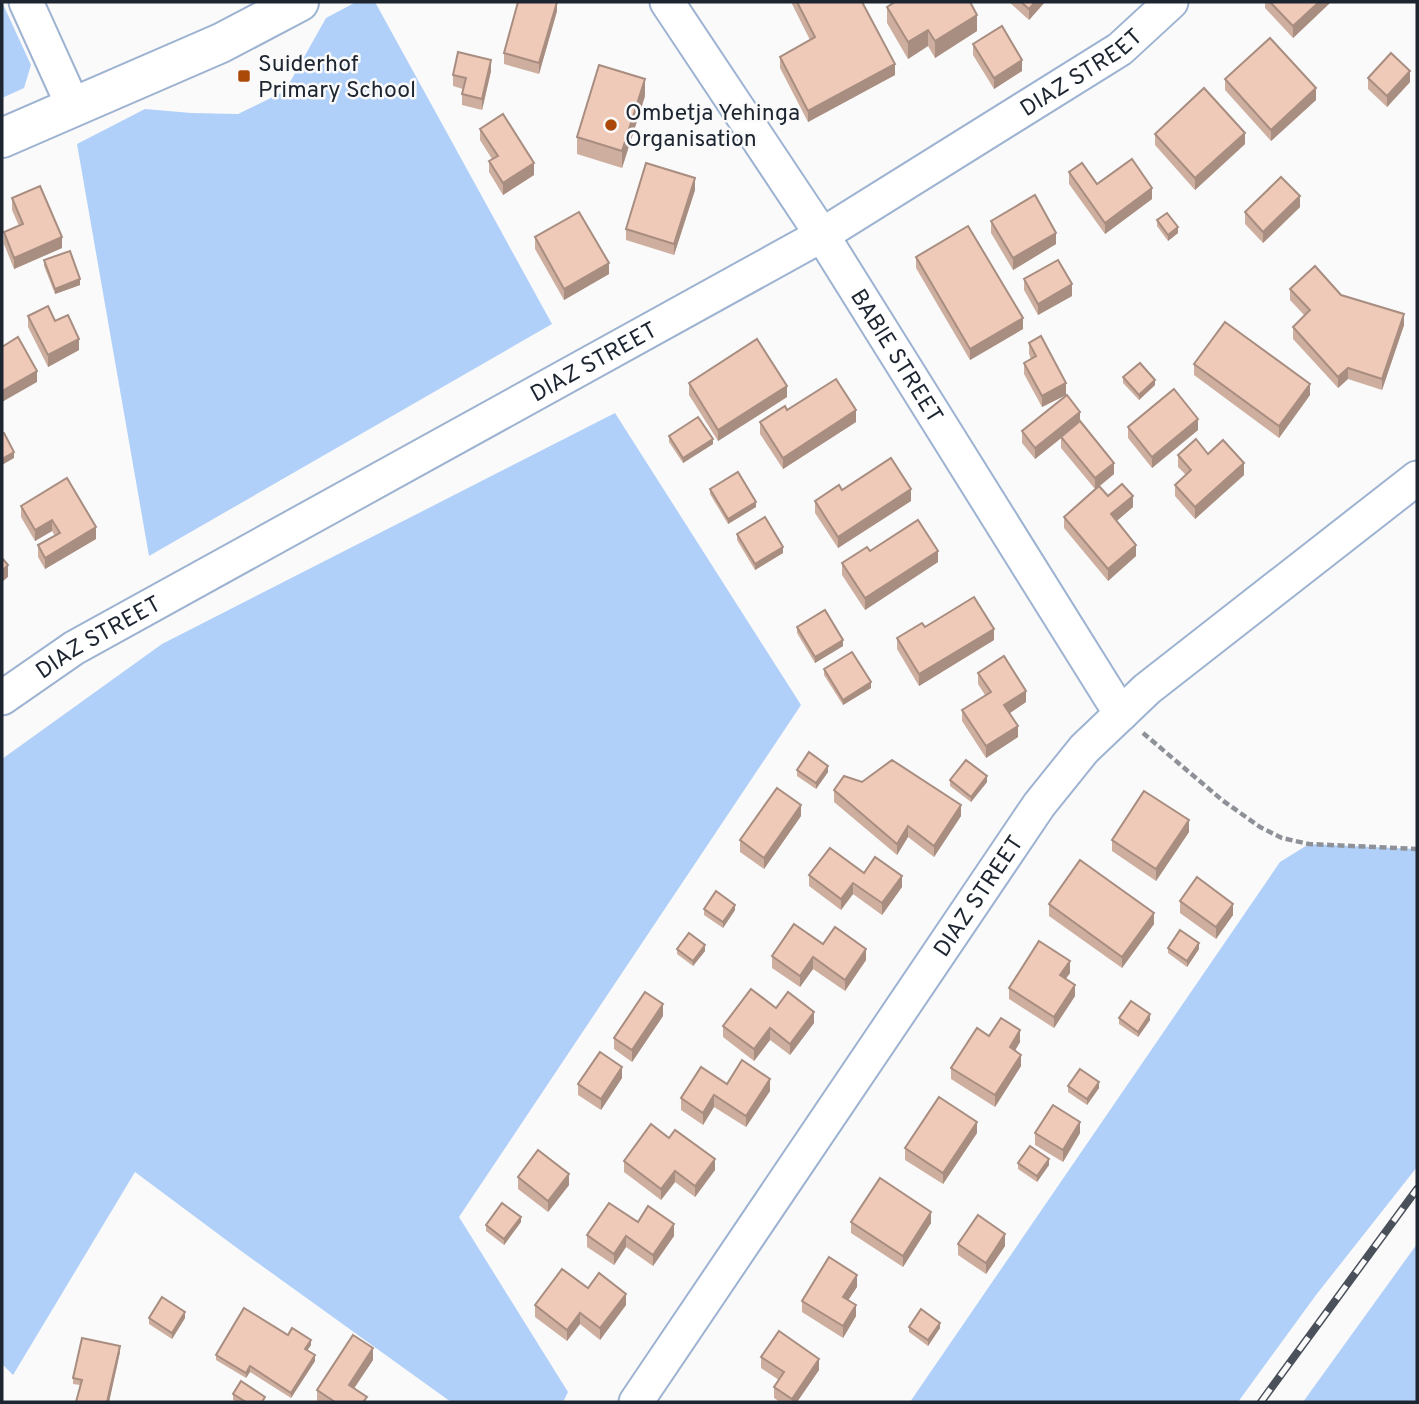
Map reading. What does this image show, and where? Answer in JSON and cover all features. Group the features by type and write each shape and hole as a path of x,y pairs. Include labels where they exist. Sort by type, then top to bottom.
{"street":[{"path":"26,2 74,108"},
{"path":"2,138 221,43 299,2"},
{"name":"BABIE STREET","path":"667,2 822,236 1121,714"},
{"name":"DIAZ STREET","path":"2,698 74,648 822,236 1119,49 1171,2"},
{"name":"DIAZ STREET","path":"636,1402 1039,805 1084,749 1147,689 1417,478"}],"path":[{"path":"1121,714 1222,800 1282,838 1309,844 1417,849"}],"shaded area":[{"path":"2,2 31,65 24,88 2,98"},
{"path":"356,2 375,2 552,324 149,556 77,144 145,109 238,114 285,91 326,18"},
{"path":"615,413 801,705 459,1217 568,1392 563,1402 451,1402 135,1172 13,1375 2,1364 2,759 162,644"},
{"path":"1309,844 1417,849 1417,1167 1316,1295 1238,1402 910,1402 1280,862"},
{"path":"1417,1244 1417,1402 1303,1402"}],"building":[{"path":"518,2 557,2 539,63 504,53"},
{"path":"797,2 862,2 895,64 808,111 780,57 815,37"},
{"path":"895,2 970,2 977,15 935,41 928,30 908,42 887,7"},
{"path":"1021,2 1035,2 1029,9"},
{"path":"1270,2 1319,2 1293,26"},
{"path":"1002,26 1022,60 994,78 973,44"},
{"path":"1270,38 1316,88 1271,130 1225,79"},
{"path":"458,52 491,60 482,99 462,94 466,78 453,75"},
{"path":"1391,53 1410,71 1387,96 1368,78"},
{"name":"Ombetja Yehinga Organisation","path":"599,65 645,79 622,151 577,137"},
{"path":"1204,88 1245,133 1195,178 1155,134"},
{"path":"503,114 534,163 503,183 489,161 498,156 480,129"},
{"path":"1132,159 1152,188 1105,223 1069,172 1082,163 1097,184"},
{"path":"646,163 695,178 674,244 626,229"},
{"path":"1281,177 1300,196 1263,232 1245,212"},
{"path":"40,186 62,237 14,258 4,232 23,224 12,198"},
{"path":"1035,195 1056,233 1013,258 991,221"},
{"path":"579,212 609,263 564,289 535,237"},
{"path":"1167,213 1178,227 1168,235 1157,220"},
{"path":"968,226 1023,318 970,349 916,257"},
{"path":"70,251 80,279 55,289 44,260"},
{"path":"1058,260 1072,284 1038,304 1024,279"},
{"path":"1315,266 1341,295 1404,314 1382,379 1348,368 1338,377 1293,327 1310,310 1290,289"},
{"path":"48,306 55,321 68,315 79,339 48,355 28,316"},
{"path":"1225,322 1310,384 1279,426 1194,364"},
{"path":"1041,336 1066,383 1042,396 1024,363 1036,356 1029,343"},
{"path":"18,337 37,371 2,391 2,347"},
{"path":"757,339 787,386 718,430 689,383"},
{"path":"1140,363 1155,380 1139,395 1123,377"},
{"path":"836,379 856,410 783,458 760,422 785,406 787,410"},
{"path":"1174,389 1198,419 1152,457 1128,427"},
{"path":"1067,395 1080,412 1035,448 1022,431"},
{"path":"698,417 713,439 683,458 669,436"},
{"path":"1080,421 1114,463 1095,478 1061,437"},
{"path":"4,433 14,452 2,459 2,434"},
{"path":"1196,439 1208,454 1223,440 1244,463 1195,507 1175,485 1191,470 1178,455"},
{"path":"891,458 911,489 838,537 815,501 839,485 842,490"},
{"path":"738,472 756,502 728,519 710,489"},
{"path":"67,478 96,527 45,558 38,545 60,533 52,520 35,530 21,506"},
{"path":"1122,484 1133,496 1111,514 1136,545 1108,569 1064,517 1099,486 1108,496"},
{"path":"765,517 783,547 755,564 737,534"},
{"path":"918,520 938,551 865,598 842,563 867,547 870,551"},
{"path":"2,558 8,565 2,571"},
{"path":"974,597 994,629 919,674 897,638 922,623 925,627"},
{"path":"825,610 843,640 815,657 797,627"},
{"path":"852,652 871,682 843,700 824,669"},
{"path":"1004,656 1026,691 1004,705 1018,726 986,746 962,710 991,692 978,673"},
{"path":"809,752 828,766 816,783 797,770"},
{"path":"892,760 961,805 934,846 908,826 897,844 834,790 844,776 862,782"},
{"path":"966,760 987,776 971,797 950,780"},
{"path":"777,788 801,805 764,858 740,840"},
{"path":"1144,791 1189,820 1156,869 1112,840"},
{"path":"830,848 864,873 875,857 902,876 882,903 853,883 841,899 809,875"},
{"path":"1080,860 1154,913 1122,957 1049,904"},
{"path":"1197,877 1233,904 1216,927 1180,901"},
{"path":"716,891 735,905 723,922 704,909"},
{"path":"794,924 823,944 835,927 866,949 845,980 813,957 800,976 772,956"},
{"path":"1180,930 1199,943 1187,961 1168,948"},
{"path":"689,933 705,945 693,961 677,949"},
{"path":"1039,941 1070,961 1060,975 1075,985 1054,1017 1009,988"},
{"path":"751,989 776,1008 788,992 814,1012 790,1044 770,1028 754,1049 723,1026"},
{"path":"645,992 663,1004 632,1050 614,1038"},
{"path":"1131,1001 1150,1014 1138,1032 1119,1018"},
{"path":"1001,1018 1020,1030 1010,1047 1021,1055 995,1095 951,1068 977,1028 989,1036"},
{"path":"600,1052 622,1067 601,1099 578,1084"},
{"path":"742,1060 770,1079 746,1116 714,1095 703,1113 681,1098 701,1067 727,1084"},
{"path":"1080,1069 1099,1082 1087,1099 1068,1086"},
{"path":"939,1097 977,1122 943,1173 905,1148"},
{"path":"1053,1105 1080,1122 1063,1150 1035,1133"},
{"path":"651,1124 669,1138 675,1130 715,1159 695,1186 675,1171 661,1189 624,1161"},
{"path":"1030,1146 1049,1159 1037,1176 1018,1163"},
{"path":"538,1150 569,1174 548,1201 518,1177"},
{"path":"880,1178 931,1212 903,1256 851,1222"},
{"path":"502,1203 521,1217 504,1239 486,1225"},
{"path":"609,1203 638,1222 648,1206 674,1224 653,1255 626,1236 614,1254 587,1235"},
{"path":"978,1215 1005,1234 986,1263 958,1244"},
{"path":"829,1257 857,1275 843,1297 856,1305 843,1326 802,1301"},
{"path":"562,1269 588,1288 599,1273 626,1294 600,1328 580,1313 567,1330 535,1305"},
{"path":"162,1297 185,1312 172,1333 149,1318"},
{"path":"244,1308 288,1335 292,1328 311,1340 305,1349 315,1355 291,1393 250,1366 246,1373 216,1355"},
{"path":"921,1309 940,1323 928,1340 909,1327"},
{"path":"779,1331 819,1359 792,1399 774,1387 784,1372 761,1357"},
{"path":"353,1335 373,1348 349,1385 367,1397 363,1402 335,1402 317,1390"},
{"path":"82,1338 120,1346 107,1402 76,1402 82,1380 73,1378"},
{"path":"241,1381 265,1397 262,1402 246,1402 233,1394"}],"railway":[{"path":"1261,1402 1417,1189"}],"place":[{"name":"Suiderhof Primary School","path":"244,76"},
{"name":"Ombetja Yehinga Organisation","path":"611,125"}]}
